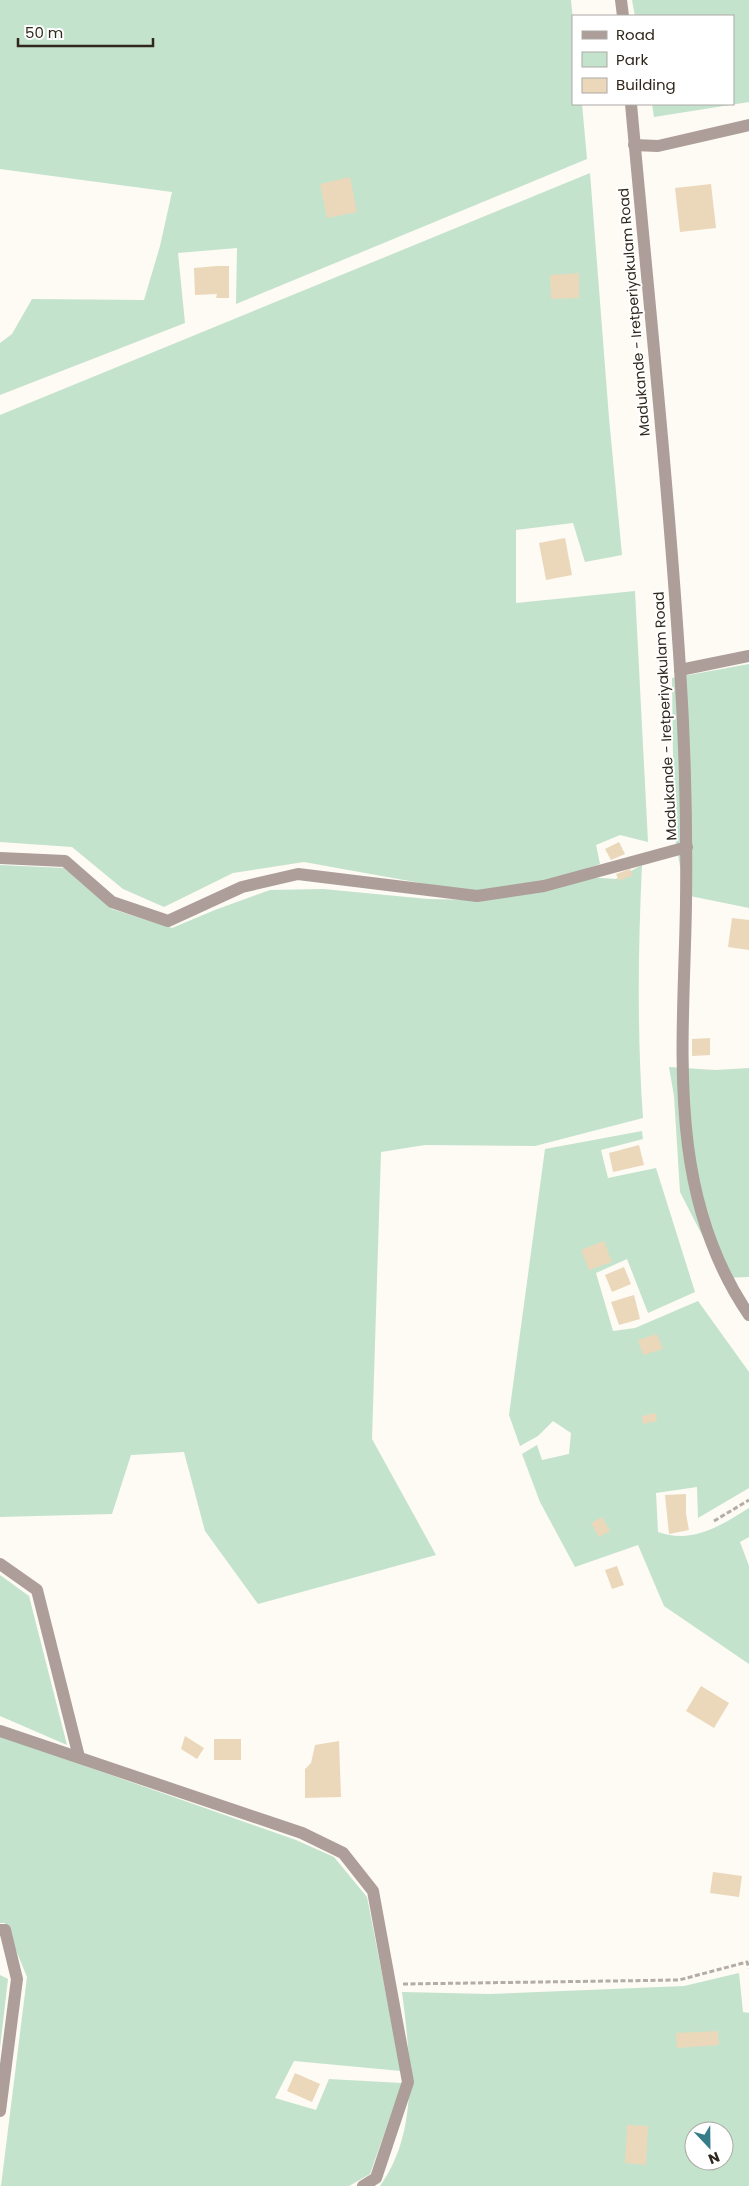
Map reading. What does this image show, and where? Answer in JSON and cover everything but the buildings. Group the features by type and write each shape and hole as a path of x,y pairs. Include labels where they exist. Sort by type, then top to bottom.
{"street":[{"path":"621,0 623,15"},
{"name":"Madukande - Iretperiyakulam Road","path":"631,105 680,670 687,847 682,1105 691,1174 708,1236 731,1289 749,1314"},
{"path":"634,145 658,146 749,125"},
{"path":"680,670 749,656"},
{"path":"0,858 65,861 112,902 168,921 242,887 298,874 477,896 544,886 687,847"},
{"path":"0,1564 37,1590 79,1757"},
{"path":"0,1731 302,1833 343,1853 374,1891 408,2082 376,2178 363,2186"},
{"path":"0,1930 5,1930 17,1979 0,2111"}],"path":[{"path":"714,1521 749,1500"},
{"path":"390,1984 680,1980 747,1962 749,1968"}],"green space":[{"path":"0,0 571,0 572,105 582,105 587,159 236,304 237,248 178,253 185,323 0,395 0,343 12,334 32,299 144,300 160,246 172,192 0,169"},
{"path":"632,0 749,0 749,102 734,104 734,15 635,15"},
{"path":"652,105 730,105 654,117"},
{"path":"590,173 609,418 622,555 585,562 573,523 516,530 516,603 635,591 648,842 620,835 596,845 600,864 544,883 476,893 304,862 233,873 164,907 123,889 72,847 0,842 0,415"},
{"path":"749,664 749,908 685,895 674,832 672,678"},
{"path":"0,865 64,868 112,909 172,928 270,890 323,889 428,899 477,900 586,877 616,879 642,865 639,991 643,1118 535,1146 425,1145 381,1152 372,1439 436,1555 258,1604 205,1531 184,1452 131,1455 112,1514 0,1517"},
{"path":"669,1067 715,1070 749,1068 749,1277 724,1278 680,1192 674,1096"},
{"path":"642,1131 643,1139 601,1150 608,1178 656,1168 695,1292 648,1313 627,1259 596,1273 613,1331 635,1328 698,1301 749,1372 749,1488 698,1518 697,1487 656,1493 658,1532 671,1535 683,1536 706,1531 717,1527 749,1508 749,1537 740,1542 749,1566 749,1664 664,1606 638,1545 575,1567 540,1502 522,1454 537,1445 542,1460 569,1454 571,1433 553,1421 538,1436 520,1446 509,1415 545,1149"},
{"path":"0,1575 29,1596 67,1745 0,1716"},
{"path":"0,1736 296,1840 334,1857 367,1897 401,2071 294,2061 275,2098 316,2110 329,2079 402,2083 370,2174 349,2186 1,2186 27,1977 5,1923 0,1923"},
{"path":"739,1973 743,2012 749,2013 749,2186 380,2186 393,2164 407,2117 409,2092 408,2041 402,1992 489,1994 684,1986"},
{"path":"0,1975 8,1979 0,2048"}]}
